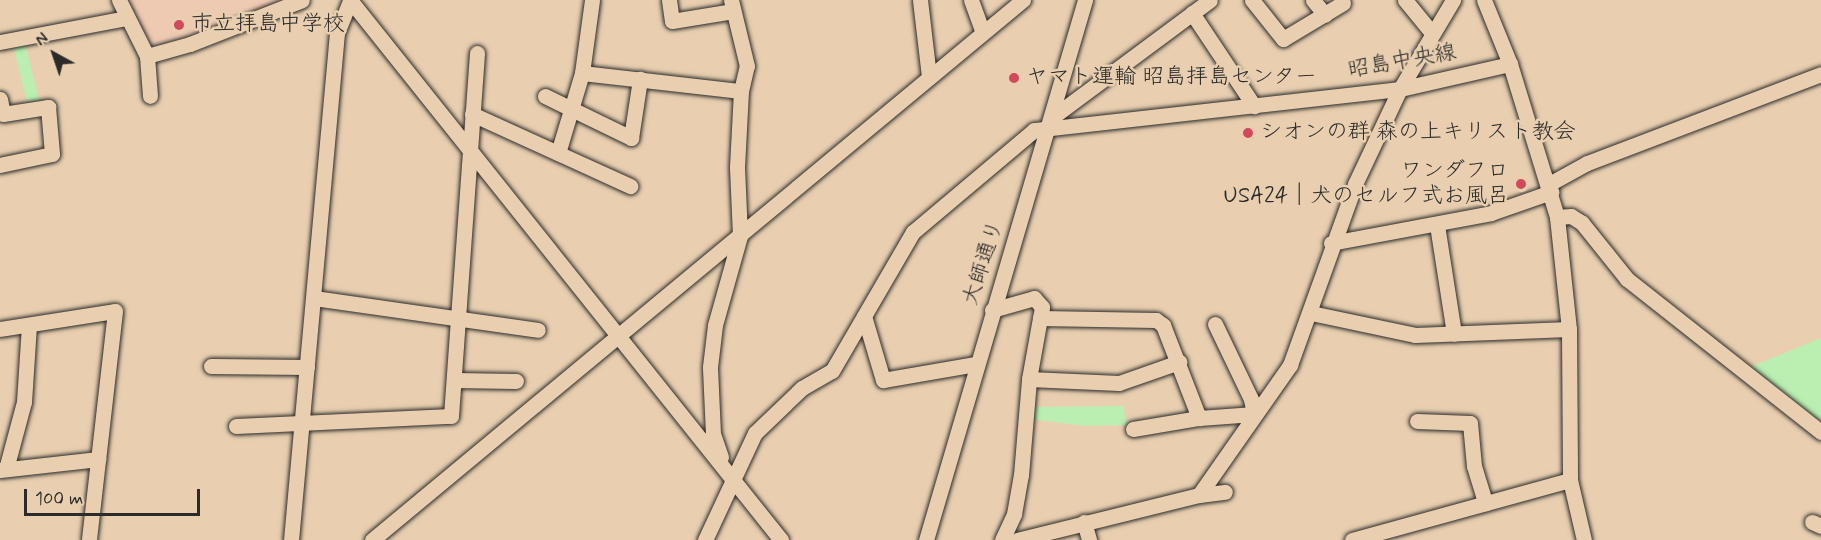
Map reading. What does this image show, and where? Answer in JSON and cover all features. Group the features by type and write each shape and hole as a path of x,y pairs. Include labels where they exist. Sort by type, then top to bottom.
{"street":[{"path":"119,0 147,56 150,96"},
{"path":"147,56 190,44 302,0"},
{"path":"350,0 359,0"},
{"path":"350,0 781,540"},
{"path":"291,540 337,33 350,0"},
{"path":"558,153 582,73 592,0"},
{"path":"669,0 672,21 732,6 747,66 741,91 738,166 740,236 715,325 711,367 713,434 727,470"},
{"path":"920,0 929,77"},
{"path":"971,0 982,32"},
{"path":"372,540 1023,0"},
{"name":"大師通り","path":"926,540 992,310 1052,123 1085,0"},
{"path":"705,540 727,470 755,433 802,388 832,371 913,232 1021,140 1034,130 1052,123 1210,0"},
{"path":"1252,0 1283,39 1343,3"},
{"path":"1313,0 1325,15"},
{"path":"1405,0 1432,33"},
{"path":"1199,495 1290,365 1311,313 1332,243 1400,89 1453,0"},
{"path":"1484,0 1510,64 1550,188 1557,217 1569,328 1570,480 1584,540"},
{"path":"1192,13 1254,106"},
{"path":"0,42 126,18"},
{"path":"236,426 451,416 477,53"},
{"name":"昭島中央線","path":"1052,123 1254,106 1400,89 1510,64"},
{"path":"582,73 741,91"},
{"path":"1332,243 1491,213 1550,188 1587,163 1821,74"},
{"path":"545,96 632,138 640,80"},
{"path":"0,99 3,114 48,107 52,154 0,165"},
{"path":"472,114 630,186"},
{"path":"1557,217 1571,216 1582,223 1627,279 1821,432"},
{"path":"1437,225 1454,334"},
{"path":"314,298 538,330"},
{"path":"992,310 1034,298 1042,307 1029,379 1021,475 1014,514 1002,540"},
{"path":"0,329 115,311 89,540"},
{"path":"1311,313 1415,335 1569,328"},
{"path":"864,316 883,380 976,364"},
{"path":"1040,318 1156,320 1163,325 1199,418"},
{"path":"1215,324 1251,399 1254,414"},
{"path":"29,325 24,402 3,470 98,459"},
{"path":"1029,379 1119,383 1179,362"},
{"path":"211,366 307,367"},
{"path":"454,380 516,381"},
{"path":"1133,429 1199,418 1254,414"},
{"path":"1417,421 1470,423 1474,466 1485,503"},
{"path":"1352,540 1570,480"},
{"path":"1017,540 1199,495 1225,492"},
{"path":"1084,522 1089,540"}],"shaded area":[{"name":"市立拝島中学校","path":"131,0 287,0 149,49"}],"green space":[{"path":"25,44 39,100 27,102 13,45"},
{"path":"1821,338 1821,428 1746,369"},
{"path":"1123,406 1127,425 1084,426 1030,419 1031,407"}],"place":[{"name":"市立拝島中学校","path":"179,25"},
{"name":"ヤマト運輸 昭島拝島センター","path":"1014,78"},
{"name":"シオンの群 森の上キリスト教会","path":"1248,133"},
{"name":"ワンダフロ USA24｜犬のセルフ式お風呂","path":"1521,184"}]}
